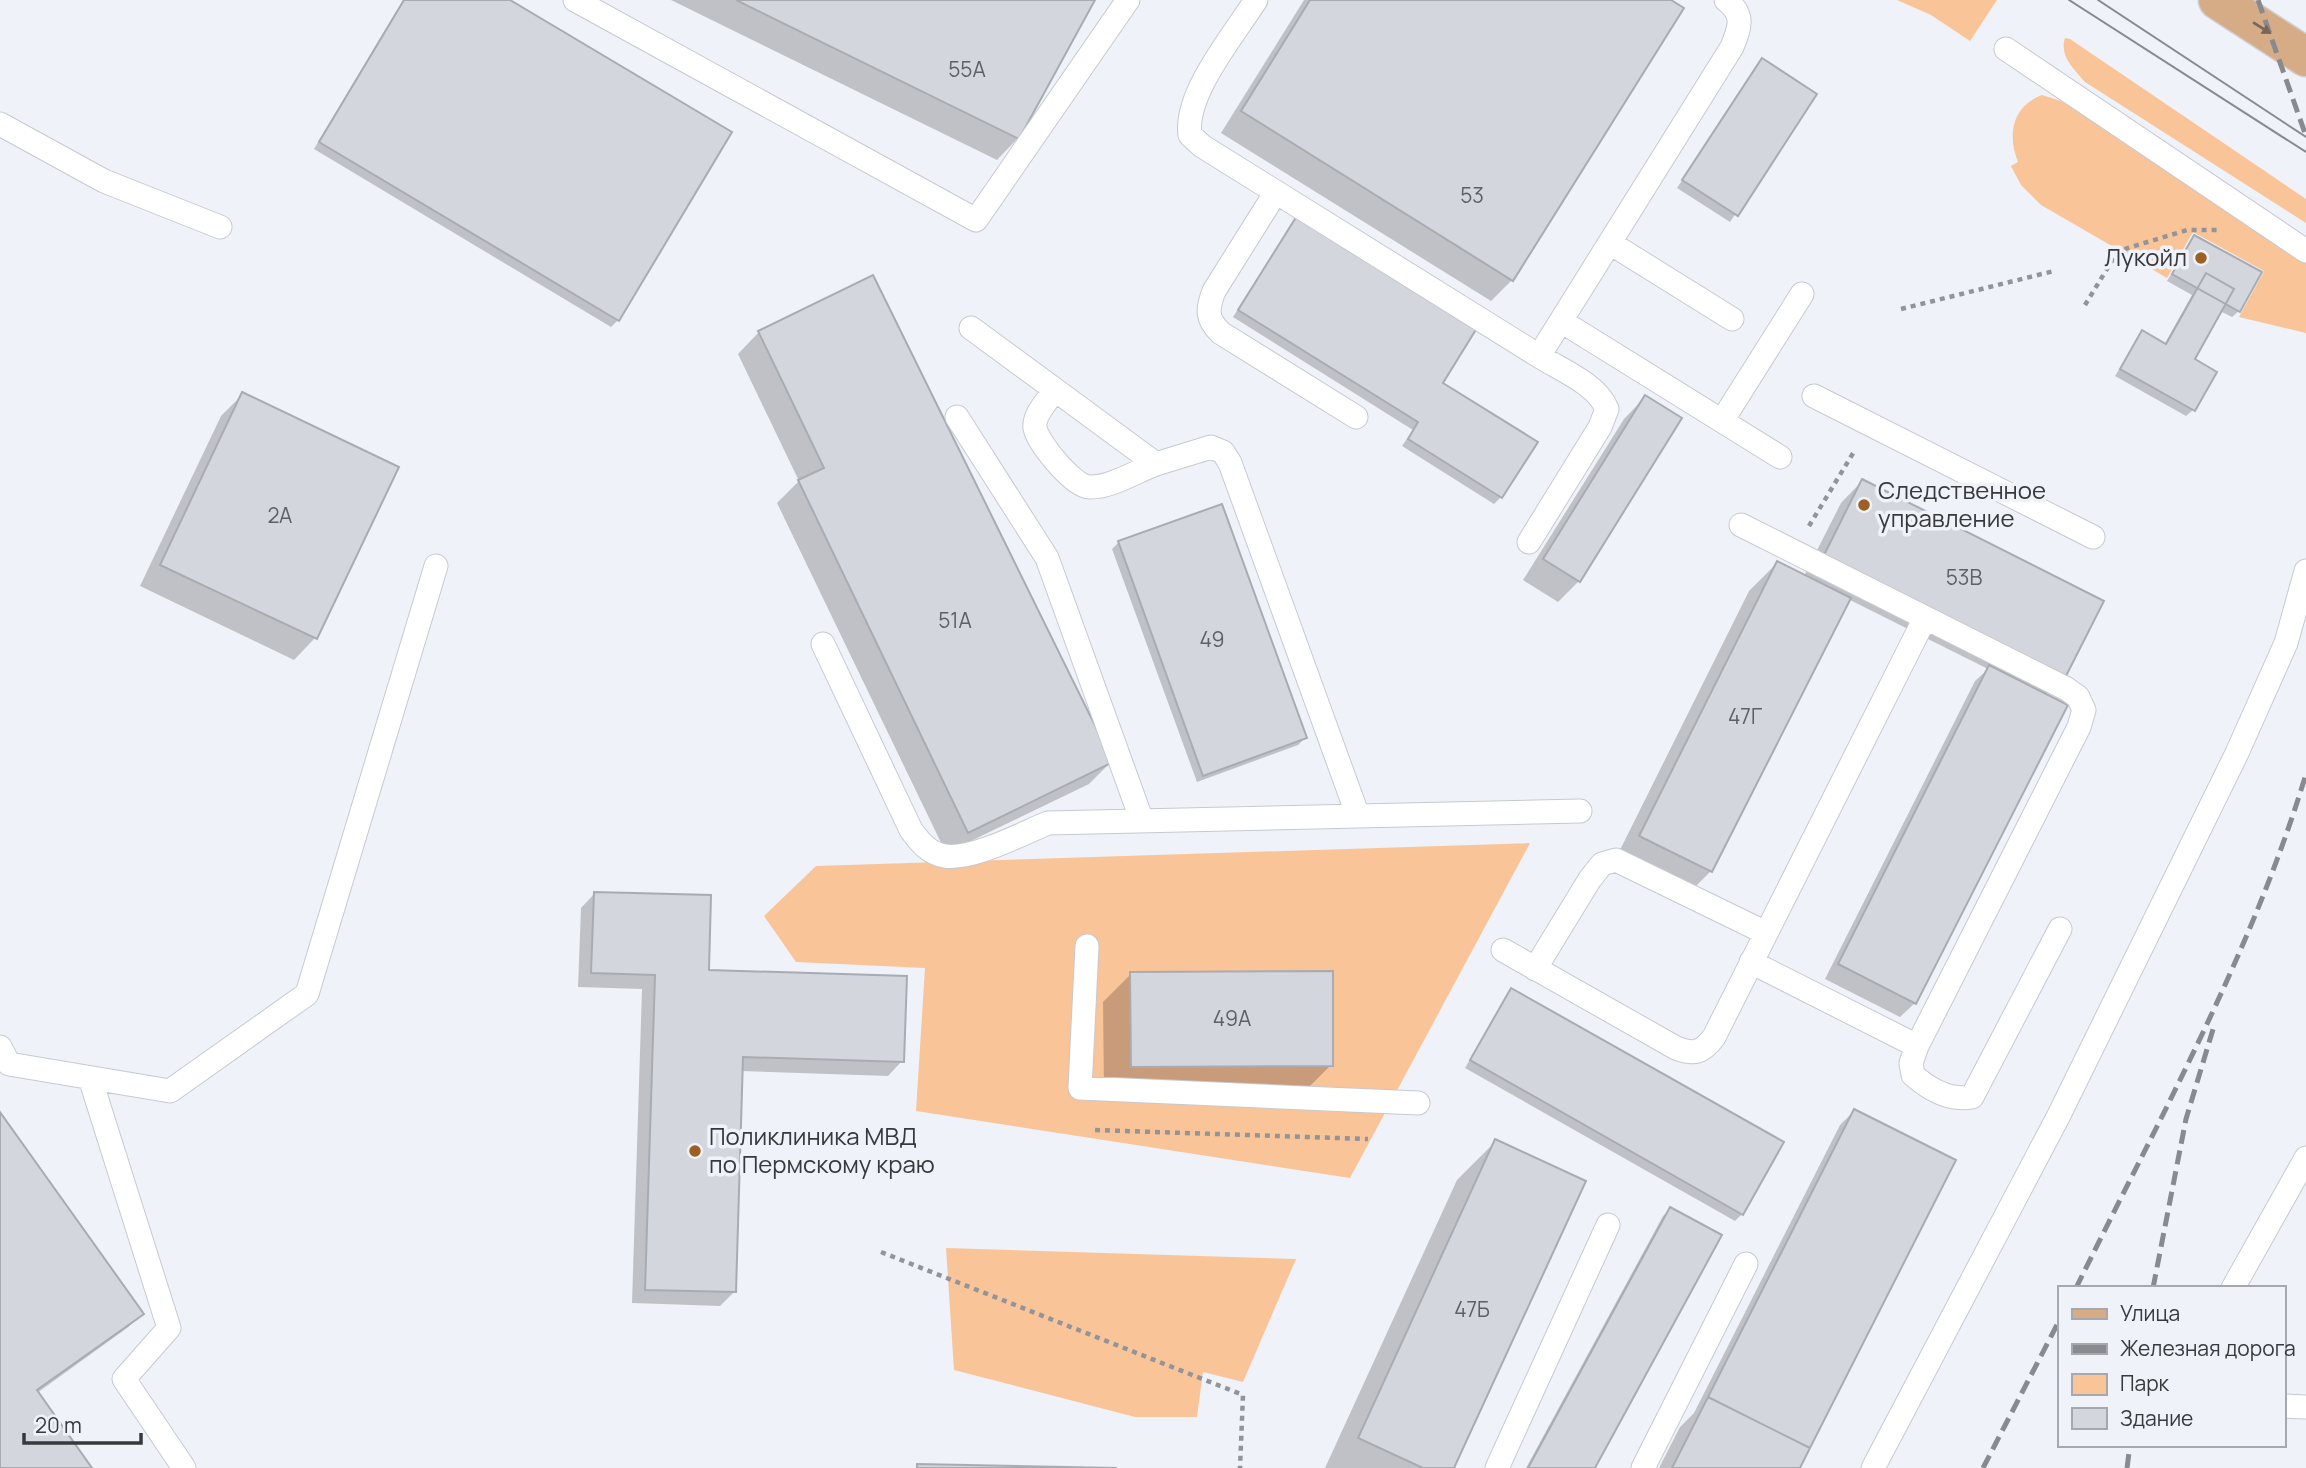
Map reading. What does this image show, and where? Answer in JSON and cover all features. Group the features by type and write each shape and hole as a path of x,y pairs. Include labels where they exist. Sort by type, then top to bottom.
{"main road":[{"path":"2218,0 2306,57"}],"lane":[{"path":"575,0 976,220 1128,0"},
{"path":"1256,0 1194,99 1188,119 1190,135 1202,146 1603,398 1607,409 1600,427 1529,542"},
{"path":"1539,356 1732,47 1742,23 1737,9 1726,0"},
{"path":"2006,50 2306,251"},
{"path":"0,124 104,181 220,227"},
{"path":"1276,192 1214,291 1207,309 1210,323 1221,333 1356,417"},
{"path":"1610,243 1732,319"},
{"path":"1722,421 1802,294"},
{"path":"1561,321 1780,457"},
{"path":"971,328 1156,464"},
{"path":"1055,390 1036,419 1035,429 1066,473 1077,483 1089,487 1103,484 1211,447 1223,452 1230,463 1358,816"},
{"path":"1814,396 2093,537"},
{"path":"957,417 1047,558 1142,821"},
{"path":"1741,525 2067,689 2078,697 2084,710 2078,727 1917,1046 1911,1063 1913,1075 1945,1095 1959,1099 1972,1097 2060,929"},
{"path":"0,1047 9,1064 170,1091 307,994 436,566"},
{"path":"1873,1468 2058,1117 2237,752 2286,643 2306,571"},
{"path":"1503,950 1690,1054 1705,1050 1714,1037 1925,618"},
{"path":"823,644 911,830 923,846 943,856 968,854 1048,823 1580,811"},
{"path":"1535,969 1590,879 1602,864 1616,860 1766,933"},
{"path":"1087,946 1080,1088 1418,1103"},
{"path":"1751,962 1917,1046"},
{"path":"90,1078 169,1328 124,1379 184,1468"},
{"path":"2234,1286 2306,1158"},
{"path":"1496,1468 1608,1226"},
{"path":"1643,1468 1745,1265"},
{"path":"2285,1406 2306,1407"}],"path":[{"path":"2085,305 2118,251 2187,230 2240,230 2257,217"},
{"path":"1901,309 2054,271"},
{"path":"1793,551 1870,425"},
{"path":"1095,1130 1368,1139"},
{"path":"881,1252 1242,1395 1240,1468"}],"green space":[{"path":"1897,0 1997,0 1970,41 1931,15"},
{"path":"2065,38 2306,199 2306,223 2085,82 2066,56"},
{"path":"2042,95 2061,101 2306,257 2306,333 2239,317 2264,271 2193,232 2167,278 2041,205 2021,185 2011,166 2018,162 2013,132 2018,114 2024,106"},
{"path":"1530,843 1350,1178 916,1111 925,968 796,962 764,916 816,866"},
{"path":"946,1248 1296,1259 1243,1382 1203,1372 1197,1417 1135,1417 954,1370"}],"building":[{"path":"404,0 510,0 732,132 619,321 319,142"},
{"path":"736,0 1095,0 1019,139"},
{"path":"1310,0 1671,0 1684,8 1513,281 1241,111"},
{"path":"1762,58 1817,94 1738,216 1682,180"},
{"path":"1300,211 1480,323 1443,383 1538,442 1502,498 1408,439 1418,422 1238,310"},
{"path":"2194,235 2262,272 2240,312 2172,274"},
{"path":"2206,273 2234,289 2195,359 2217,372 2195,411 2120,369 2142,330 2166,344"},
{"path":"873,275 1113,762 968,833 798,480 824,468 758,331"},
{"path":"242,392 399,467 317,639 160,565"},
{"path":"1645,395 1682,418 1580,582 1543,559"},
{"path":"1862,479 2104,601 2066,676 1824,555"},
{"path":"1222,504 1307,738 1203,776 1118,541"},
{"path":"1777,561 1851,598 1712,872 1639,836"},
{"path":"1989,665 2068,705 1916,1004 1838,964"},
{"name":"Поликлиника МВД по Пермскому краю","path":"594,892 711,895 709,970 907,976 904,1062 743,1057 736,1292 645,1290 655,975 591,973"},
{"path":"1333,971 1333,1066 1131,1067 1130,972"},
{"path":"1511,988 1784,1142 1743,1215 1470,1060"},
{"path":"1854,1109 1956,1160 1810,1448 1708,1397"},
{"path":"0,1112 144,1314 37,1390 92,1468 0,1468"},
{"path":"1495,1139 1586,1181 1454,1468 1423,1468 1358,1438"},
{"path":"1670,1207 1722,1235 1595,1468 1528,1468"},
{"path":"1708,1397 1810,1448 1800,1468 1672,1468"},
{"path":"917,1464 1117,1468 917,1468"}],"tram line":[{"path":"2069,0 2306,152"},
{"path":"2098,0 2306,137"}],"railway":[{"path":"2258,0 2306,136"},
{"path":"2077,1286 2202,1036 2259,906 2306,774"},
{"path":"2153,1286 2186,1119 2214,1026"},
{"path":"1983,1468 2058,1323"},
{"path":"2127,1468 2130,1447"}],"place":[{"name":"Лукойл","path":"2201,258"},
{"name":"Следственное управление","path":"1864,505"},
{"name":"Поликлиника МВД по Пермскому краю","path":"695,1151"}]}
